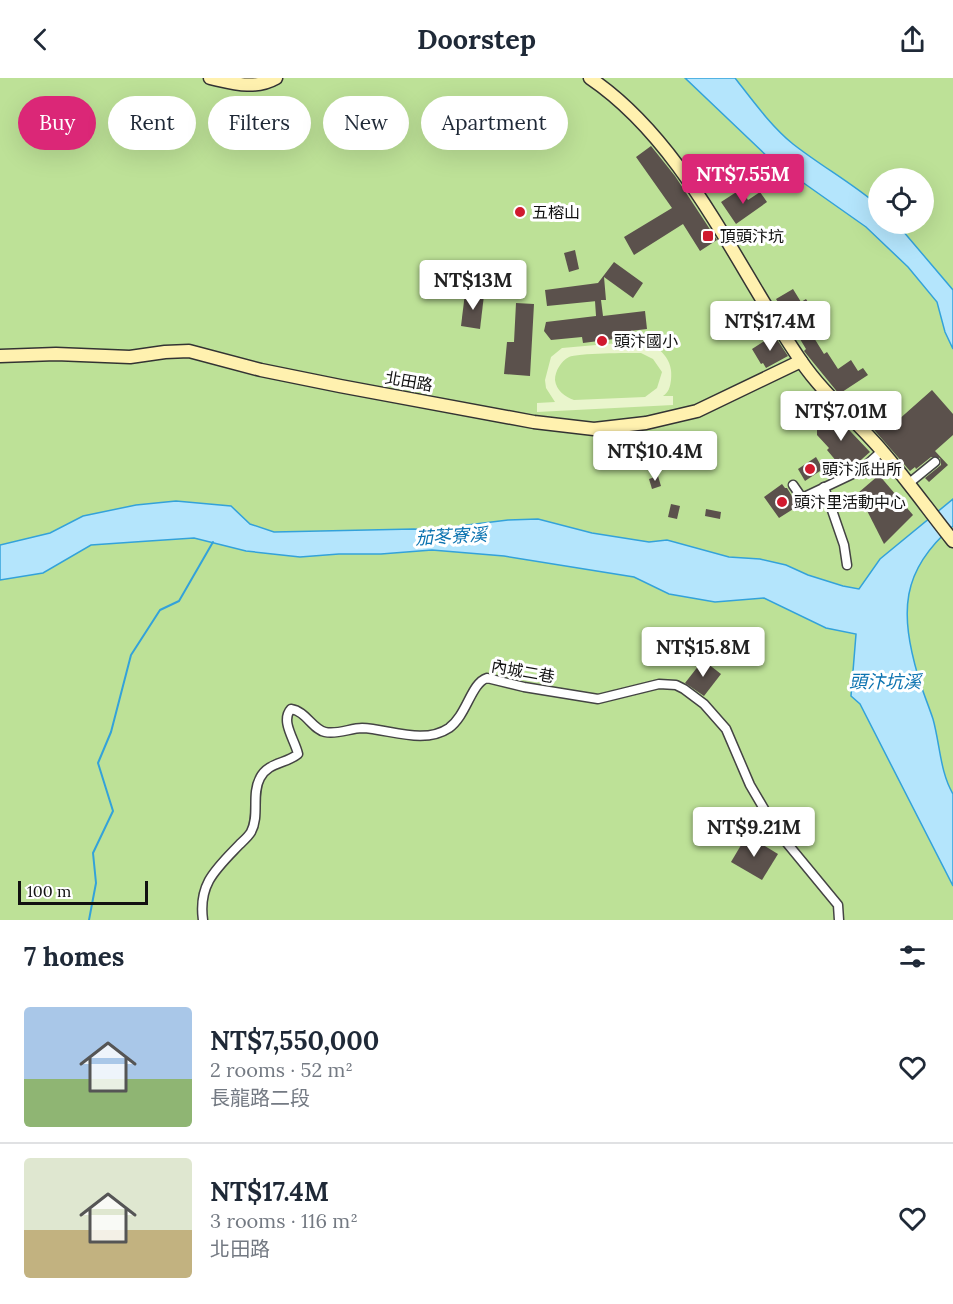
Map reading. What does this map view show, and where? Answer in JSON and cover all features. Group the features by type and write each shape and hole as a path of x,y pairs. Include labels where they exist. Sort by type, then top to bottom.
{"street":[{"path":"210,78 239,85 262,84 276,78"},
{"path":"590,78 612,93 645,125 728,241 801,361 828,397 882,451 953,541"},
{"name":"北田路","path":"0,356 56,354 130,357 189,351 261,370 340,386 534,422 594,429 646,423 697,411 801,361"},
{"path":"793,485 801,498 861,470 882,451"},
{"path":"908,484 935,462"},
{"path":"824,487 844,545 847,565"},
{"name":"內城二巷","path":"203,920 202,896 211,875 251,832 260,777 269,767 298,754 286,720 291,709 297,710 326,732 362,728 420,736 447,729 460,719 477,683 487,678 524,687 598,699 659,684 676,685 684,689 704,704 726,729 750,785 777,831 838,905 839,920"}],"green space":[{"path":"0,78 953,78 953,920 0,920"},
{"path":"642,341 655,346 668,360 670,366 670,385 663,396 673,396 673,405 537,412 537,403 555,402 546,388 545,380 551,357 562,348","holes":["641,353 653,359 662,372 657,388 645,397 574,400 562,393 555,380 559,367 569,357"]}],"water":[{"path":"685,78 735,78 762,113 785,137 868,198 868,229 866,227 771,160"},
{"path":"873,234 905,234 953,290 953,349 945,332 937,302 908,267"},
{"path":"953,499 953,526 923,560 914,577 907,613 912,653 933,719 945,777 953,794 953,886 860,704 851,696 856,634 826,628 764,598 715,602 669,594 634,577 504,556 432,550 300,557 246,551 194,538 91,545 43,573 0,580 0,545 50,533 83,516 136,505 176,501 231,506 250,524 274,532 414,529 447,531 459,526 538,519 592,533 649,542 667,540 729,557 760,559 859,589 880,559"}],"building":[{"path":"651,146 675,176 717,240 700,251 683,224 634,255 624,237 672,208 636,157"},
{"path":"741,189 748,200 760,192 767,202 736,224 721,202"},
{"path":"575,250 579,269 569,272 564,253"},
{"path":"614,262 643,283 633,298 604,277 606,300 601,300 603,316 645,311 647,329 613,333 614,339 583,343 582,337 551,340 544,331 546,322 596,316 595,301 547,306 545,290 598,283"},
{"path":"793,289 801,302 806,299 823,326 811,333 824,354 827,352 838,369 851,360 858,371 863,368 868,375 839,394 804,351 806,349 776,299"},
{"path":"465,293 484,295 480,329 461,326"},
{"path":"516,303 534,304 530,376 504,374 507,342 514,342"},
{"path":"774,335 788,356 766,368 752,349"},
{"path":"932,390 953,414 953,435 935,451 948,465 929,482 925,478 941,465 940,458 931,457 910,471 868,423 886,407 897,421"},
{"path":"833,413 870,452 854,466 849,461 842,468 817,435 817,428"},
{"name":"頭汴派出所","path":"816,457 823,469 805,481 798,469"},
{"path":"879,475 913,515 884,544 858,493"},
{"path":"658,476 661,486 652,489 649,479"},
{"name":"頭汴里活動中心","path":"782,484 798,506 779,518 764,497"},
{"path":"671,504 680,506 677,519 668,517"},
{"path":"706,509 721,512 720,519 705,516"},
{"path":"703,660 721,674 704,696 685,683"},
{"path":"747,835 778,854 762,880 731,862"}],"waterway":[{"path":"89,920 96,883 93,853 113,811 98,763 111,732 131,655 160,610 179,601 213,542"}],"place":[{"name":"五榕山","path":"520,212"},
{"name":"頂頭汴坑","path":"708,236"},
{"name":"頭汴國小","path":"602,341"},
{"name":"頭汴派出所","path":"810,469"},
{"name":"頭汴里活動中心","path":"782,502"}],"water label":[{"name":"茄苳寮溪","path":"451,536"},
{"name":"頭汴坑溪","path":"885,681"}]}
